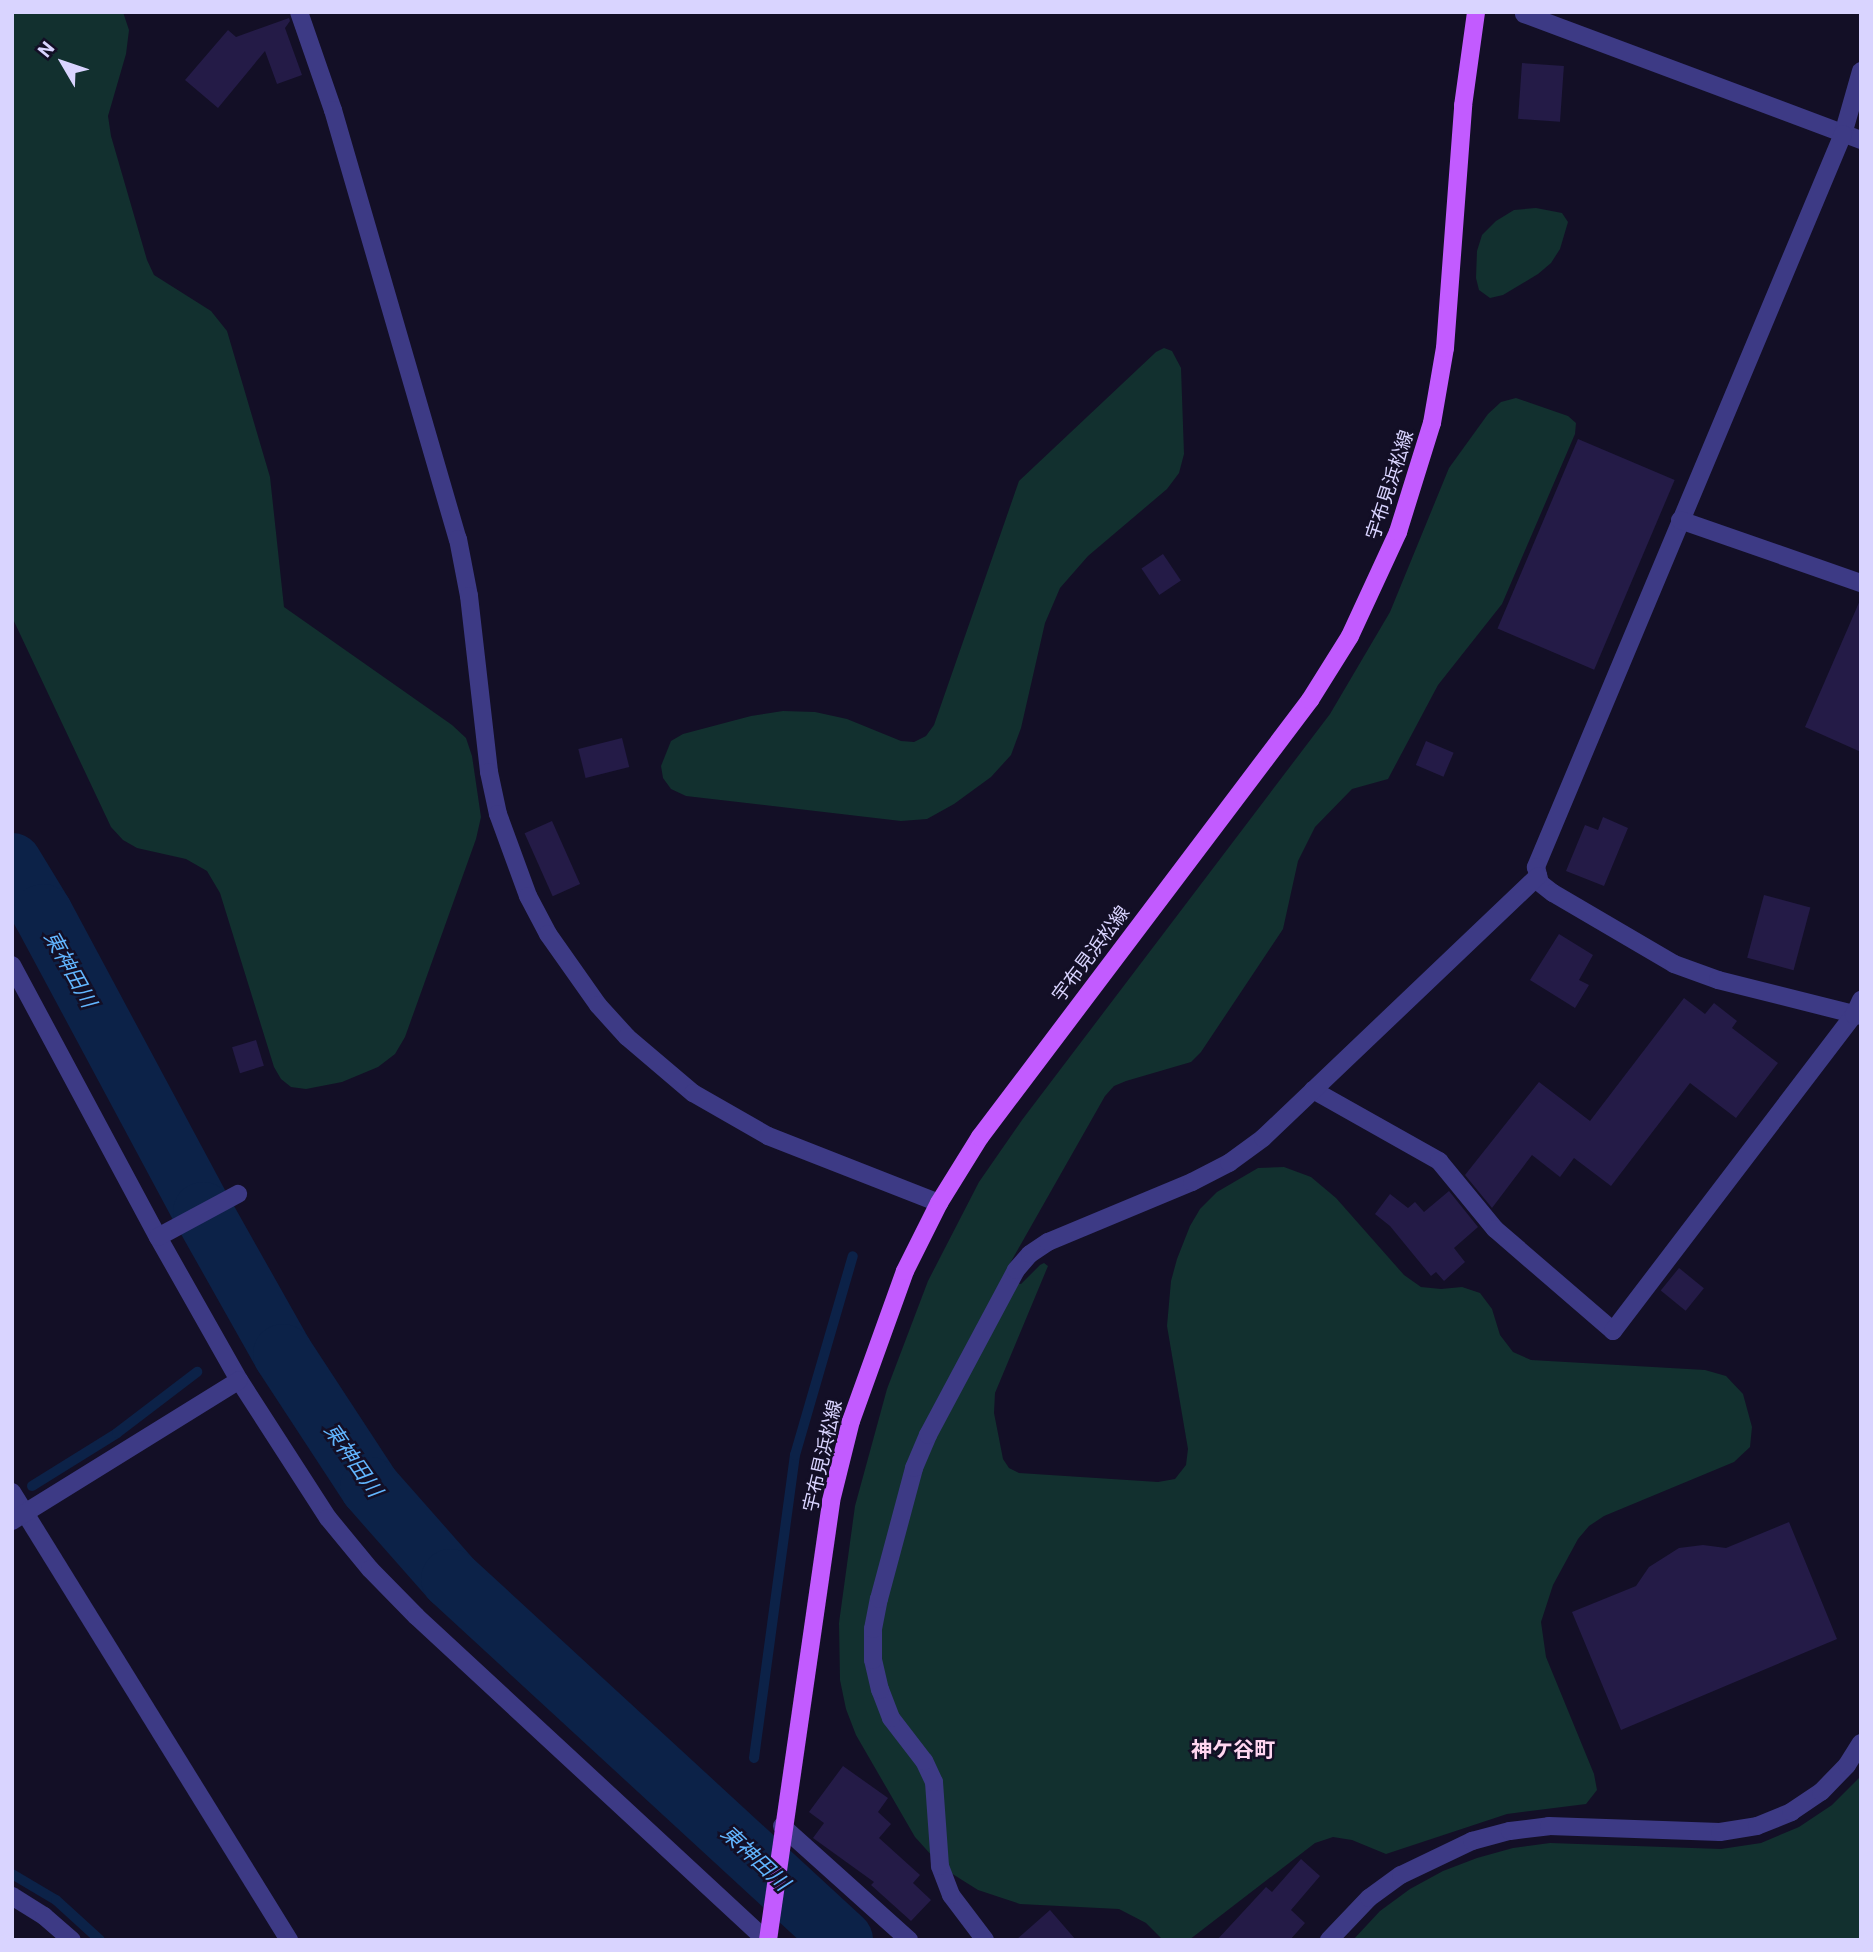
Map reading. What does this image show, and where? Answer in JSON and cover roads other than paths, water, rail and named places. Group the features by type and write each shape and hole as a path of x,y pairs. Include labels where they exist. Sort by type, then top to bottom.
{"main road":[{"name":"宇布見浜松線","path":"768,1935 840,1461 863,1381 896,1295 939,1203 1003,1105 1310,700 1350,636 1384,567 1422,460 1439,386 1449,310 1463,106 1476,12"}],"street":[{"path":"299,12 340,131 458,539 469,596 489,772 498,814 528,895 548,934 571,971 605,1013 659,1066 693,1093 768,1136 939,1203"},
{"path":"1524,14 1861,140"},
{"path":"1313,1090 1439,1161 1495,1229 1613,1331 1859,1010 1718,980 1674,964 1553,893 1540,883 1536,867 1540,851 1843,134 1861,71"},
{"path":"1680,520 1861,583"},
{"path":"985,1940 951,1895 940,1866 934,1782 924,1761 891,1718 880,1690 873,1660 873,1629 879,1599 917,1459 1016,1270 1030,1254 1048,1242 1192,1182 1229,1163 1263,1138 1538,876"},
{"path":"12,965 239,1380 316,1500 392,1593 768,1935"},
{"path":"162,1235 238,1194"},
{"path":"19,1517 239,1380"},
{"path":"12,1492 19,1517 289,1940"},
{"path":"1329,1940 1369,1898 1401,1875 1472,1841 1510,1831 1549,1826 1720,1832 1756,1826 1791,1812 1821,1792 1847,1766 1861,1743"},
{"path":"782,1829 909,1940"},
{"path":"12,1896 44,1916 72,1940"}],"waterway":[{"name":"東神田川","path":"12,863 43,914 203,1212 283,1354 370,1487 451,1579 843,1940"},
{"path":"754,1758 795,1455 853,1256"},
{"path":"32,1486 117,1433 197,1372"},
{"path":"704,1812 717,1798"},
{"path":"12,1874 56,1900 100,1940"}],"district":[{"name":"神ケ谷町","path":"1233,1750"}]}
